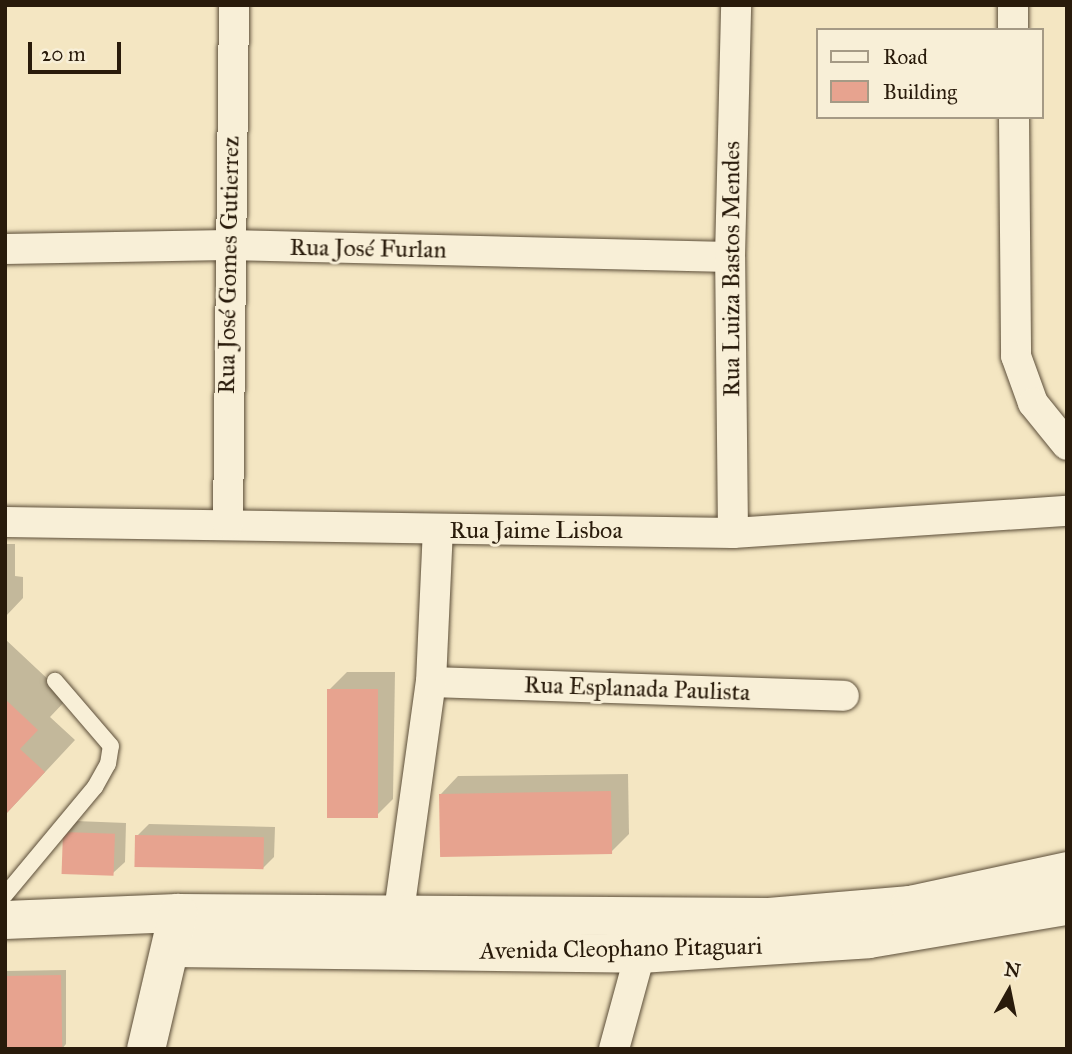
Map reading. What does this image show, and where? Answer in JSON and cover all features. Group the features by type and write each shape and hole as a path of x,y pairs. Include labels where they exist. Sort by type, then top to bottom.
{"street":[{"name":"Rua José Gomes Gutierrez","path":"228,524 228,246 234,5"},
{"name":"Rua Luiza Bastos Mendes","path":"733,533 730,257 736,5"},
{"path":"1013,5 1013,28"},
{"path":"1014,119 1016,356 1033,402 1067,444"},
{"name":"Rua José Furlan","path":"5,249 228,246 730,257"},
{"name":"Rua Jaime Lisboa","path":"5,522 733,533 1067,511"},
{"path":"394,951 431,682 438,530"},
{"name":"Rua Esplanada Paulista","path":"431,682 844,696"},
{"path":"5,920 176,930 398,914 769,917 910,905 1067,871"},
{"name":"Avenida Cleophano Pitaguari","path":"176,930 394,951 640,954 869,939 1067,906"},
{"path":"614,1049 640,954 640,914"},
{"path":"146,1049 176,930"}],"lane":[{"path":"5,895 95,787 108,764 111,746 55,681"}],"building":[{"path":"327,689 378,689 378,818 327,818"},
{"path":"5,699 38,730 20,749 45,772 5,815"},
{"path":"611,791 612,854 440,857 439,794"},
{"path":"63,832 115,834 114,876 62,874"},
{"path":"135,835 264,837 263,869 134,867"},
{"path":"61,975 62,1049 6,1049 5,976"}]}
